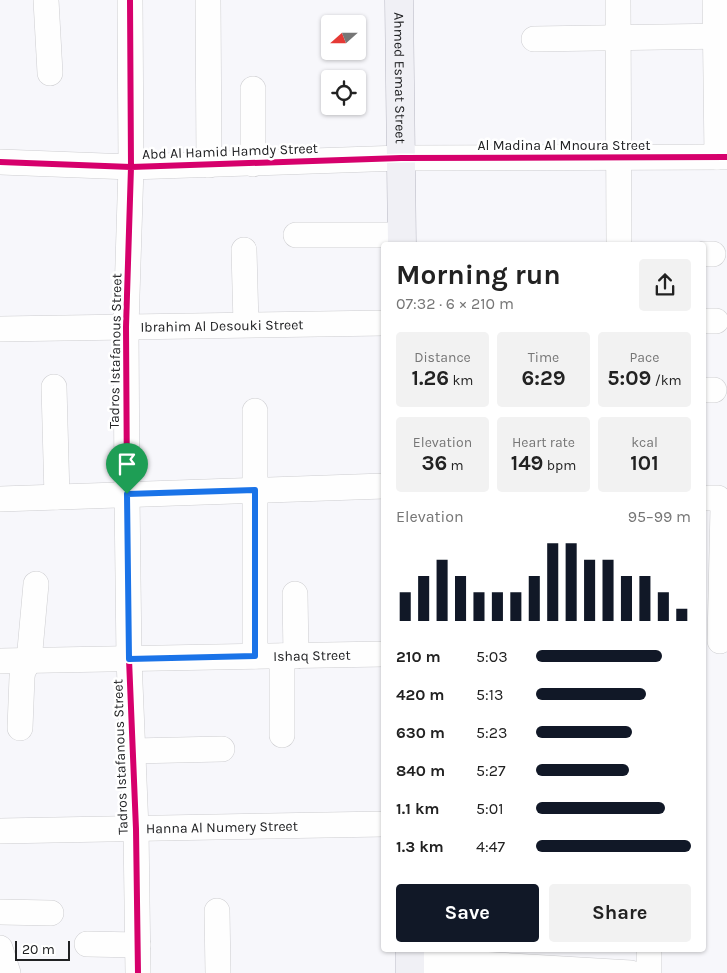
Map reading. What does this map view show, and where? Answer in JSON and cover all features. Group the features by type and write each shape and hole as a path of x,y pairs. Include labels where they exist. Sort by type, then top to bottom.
{"main road":[{"name":"Ahmed Esmat Street","path":"399,0 402,240"}],"street":[{"path":"46,0 50,74"},
{"name":"Tadros Istafanous Street","path":"130,0 131,167 126,327 127,494 129,659 136,829 138,973"},
{"path":"208,0 209,165"},
{"path":"618,0 619,242"},
{"path":"715,0 721,36 722,157"},
{"path":"534,39 721,36"},
{"path":"253,89 253,164"},
{"name":"Al Madina Al Mnoura Street","path":"401,158 722,157"},
{"name":"Abd Al Hamid Hamdy Street","path":"0,162 131,167 401,158"},
{"path":"296,235 402,240"},
{"path":"244,250 246,324"},
{"name":"Ibrahim Al Desouki Street","path":"0,329 381,323"},
{"path":"54,387 57,497"},
{"path":"255,411 255,656"},
{"path":"0,499 381,486"},
{"path":"713,499 723,507 717,640"},
{"path":"20,728 22,677 29,661 36,584"},
{"path":"282,735 295,594"},
{"name":"Ishaq Street","path":"0,661 381,654"},
{"path":"133,751 222,749"},
{"name":"Hanna Al Numery Street","path":"0,831 381,824"},
{"path":"217,911 218,973"},
{"path":"0,912 51,913"},
{"path":"87,944 138,945"},
{"path":"0,948 8,973"},
{"path":"649,952 649,973"},
{"path":"410,961 539,959 630,973"}],"cycle path":[{"path":"130,0 131,167 126,327 127,495 129,659 136,829 138,973"},
{"path":"0,162 131,167 401,158 727,157"}],"route":[{"path":"255,490 255,656 129,659 127,494 255,490"}]}
